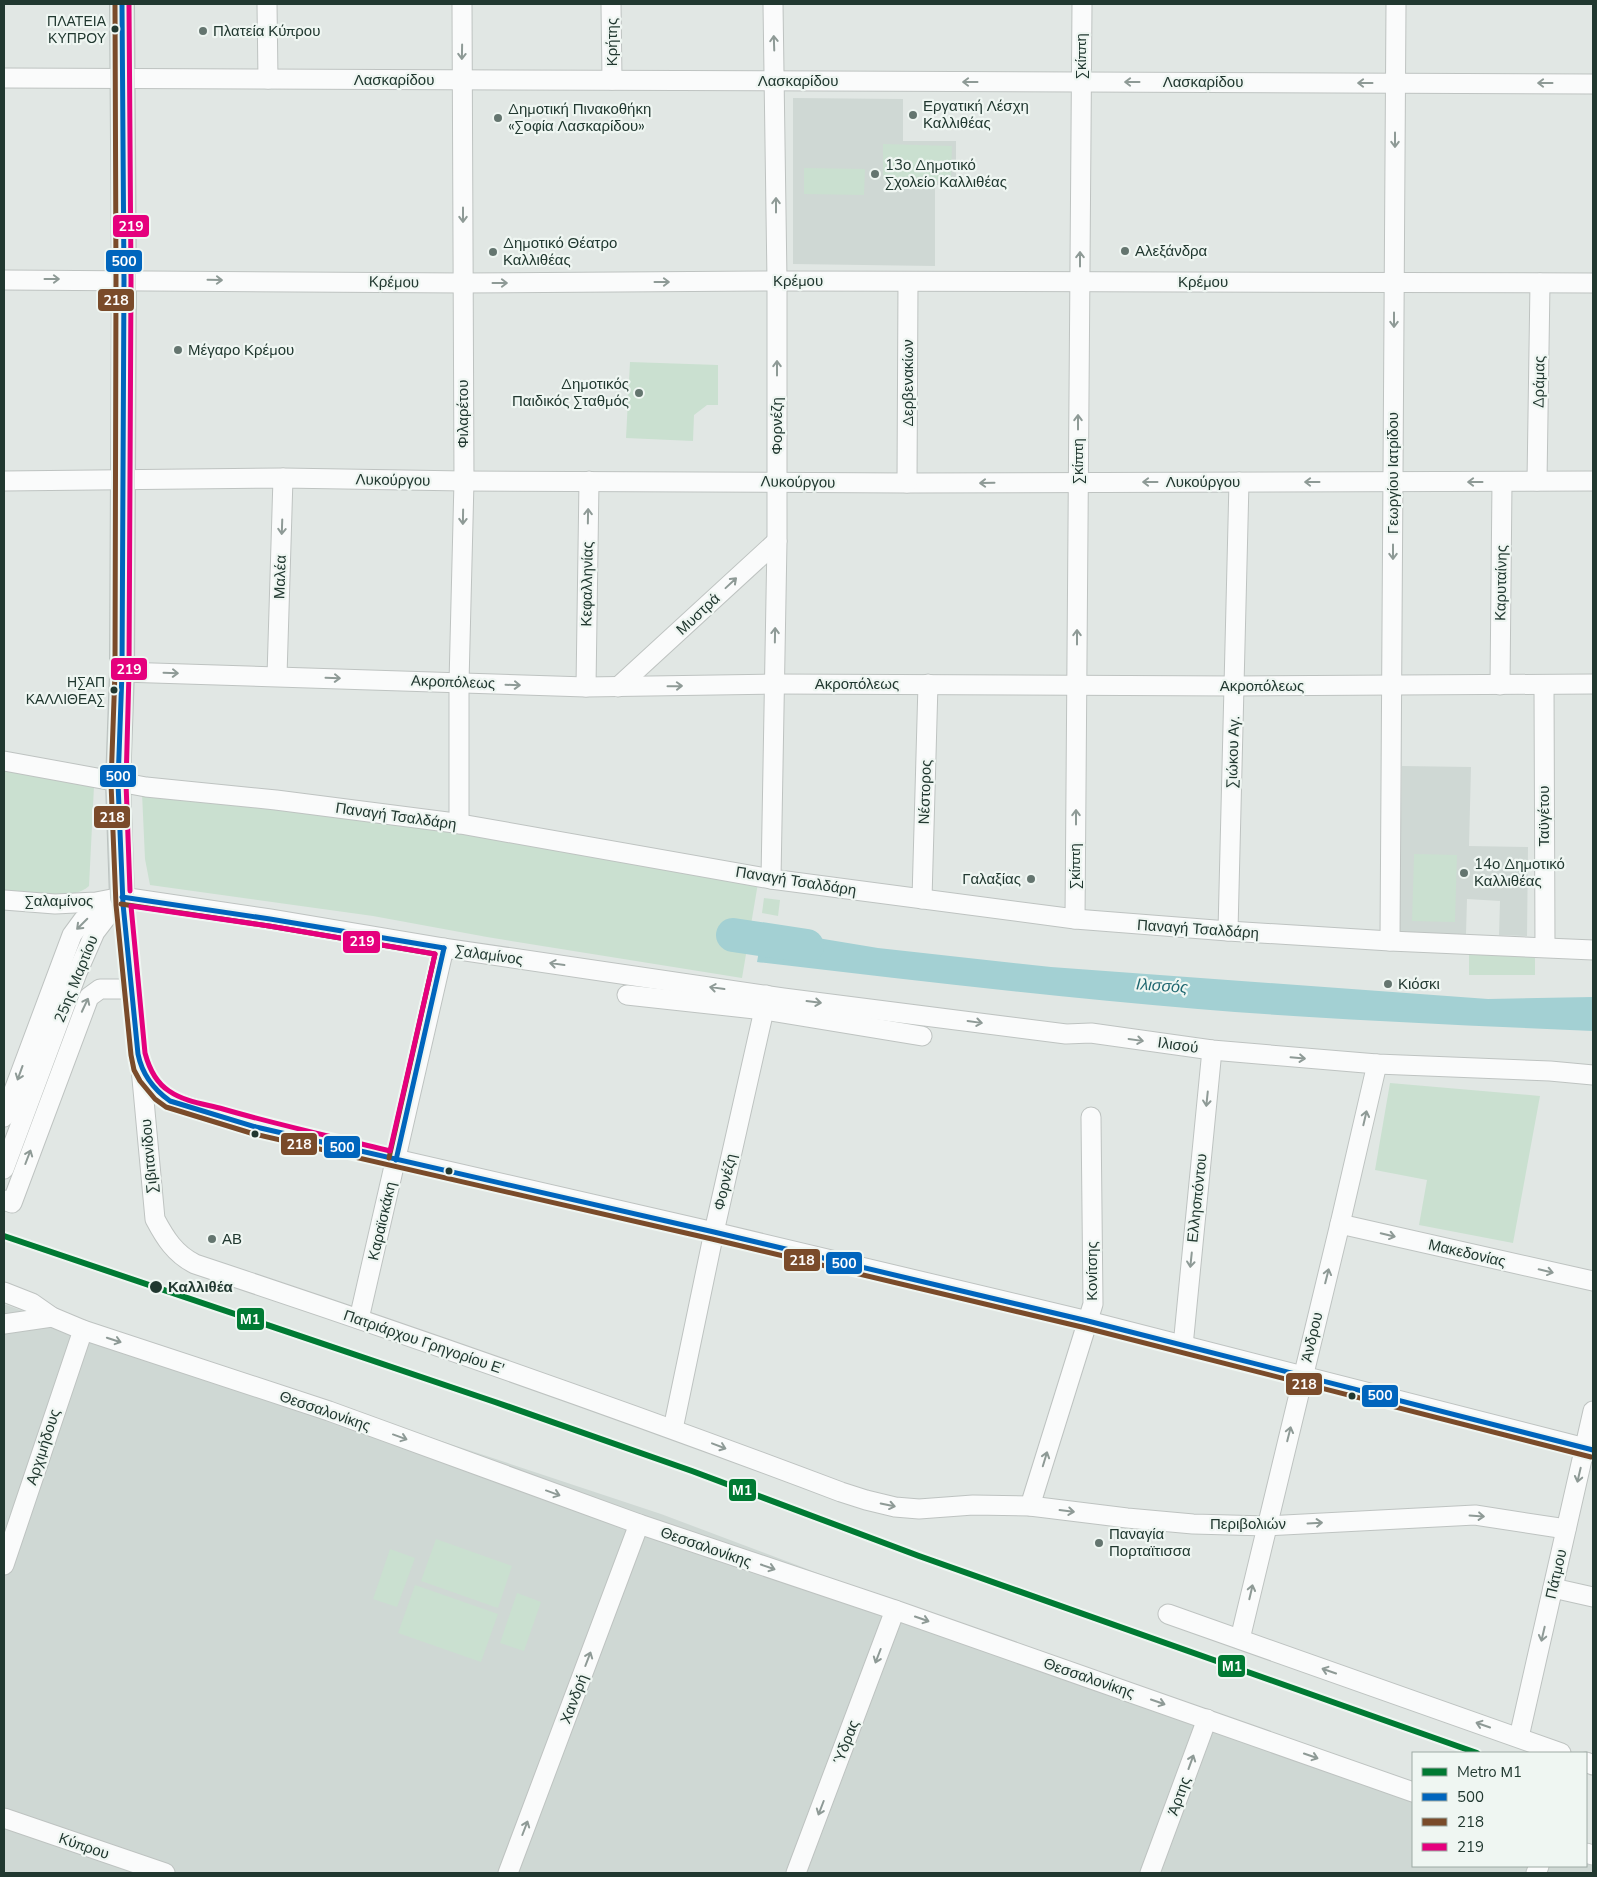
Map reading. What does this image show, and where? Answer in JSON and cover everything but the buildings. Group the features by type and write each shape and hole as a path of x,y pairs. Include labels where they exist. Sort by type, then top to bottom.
{"main road":[{"name":"Σιβιτανίδου","path":"122,4 124,279 122,672 118,783 122,897"}],"street":[{"path":"267,4 268,79"},
{"name":"Φιλαρέτου","path":"459,824 459,683 464,481 462,4"},
{"name":"Κρήτης","path":"612,4 612,80"},
{"name":"Φορνέζη","path":"771,879 777,541 777,281 773,4"},
{"name":"Σκίππη","path":"1075,919 1082,4"},
{"name":"Γεωργίου Ιατρίδου","path":"1390,942 1396,4"},
{"name":"Λασκαρίδου","path":"4,78 1593,84"},
{"name":"Κρέμου","path":"4,280 124,279 463,283 777,281 1593,283"},
{"name":"Δερβενακίων","path":"907,483 908,282"},
{"name":"Δράμας","path":"1537,481 1540,283"},
{"name":"Λυκούργου","path":"4,481 283,478 464,481 907,483 1593,481"},
{"name":"Μαλέα","path":"277,676 283,478"},
{"name":"Κεφαλληνίας","path":"586,687 589,481"},
{"name":"Σιώκου Αγ.","path":"1228,932 1240,482"},
{"name":"Καρυταίνης","path":"1500,685 1502,482"},
{"name":"Μυστρά","path":"618,687 777,541"},
{"name":"Ακροπόλεως","path":"122,672 586,687 773,684 1076,686 1593,684"},
{"name":"Νέστορος","path":"922,900 928,684"},
{"name":"Ταϋγέτου","path":"1544,685 1544,947"},
{"name":"Παναγή Τσαλδάρη","path":"11,762 118,783 276,800 459,824 771,879 1075,919 1228,932 1390,942 1593,950"},
{"name":"Σαλαμίνος","path":"4,900 55,904 96,902 122,897 270,919 765,1003 922,1036"},
{"name":"25ης Μαρτίου","path":"4,1169 77,973 95,932 122,897"},
{"name":"25ης Μαρτίου","path":"4,1117 72,935 83,920 122,897"},
{"name":"Σιβιτανίδου","path":"122,897 155,1219 165,1238 177,1253"},
{"name":"Καραϊσκάκη","path":"359,1319 444,948"},
{"name":"25ης Μαρτίου","path":"8,1201 85,1003 89,997 100,989 131,990"},
{"name":"Σαλαμίνος","path":"627,995 765,1003"},
{"name":"Φορνέζη","path":"673,1429 714,1232 765,1003"},
{"name":"Ιλισού","path":"765,1003 1066,1034 1091,1033 1212,1050 1377,1064 1550,1071 1593,1075"},
{"name":"Ελλησπόντου","path":"1183,1346 1212,1050"},
{"name":"Άνδρου","path":"1240,1639 1377,1064"},
{"path":"141,1068 160,1094 180,1105 256,1127 714,1232 1088,1321 1589,1449"},
{"name":"Κονίτσης","path":"1030,1506 1093,1304 1091,1117"},
{"name":"Μακεδονίας","path":"1340,1224 1593,1282"},
{"name":"Πατριάρχου Γρηγορίου Ε'","path":"177,1253 195,1264 359,1319 673,1429"},
{"name":"Θεσσαλονίκης","path":"4,1292 32,1303 52,1318 82,1330 329,1411 639,1524 895,1610 1412,1792"},
{"path":"4,1324 52,1318"},
{"name":"Αρχιμήδους","path":"4,1565 82,1330"},
{"name":"Πάτμου","path":"1519,1737 1566,1529 1589,1449 1593,1410"},
{"name":"Περιβολιών","path":"673,1429 841,1492 895,1507 919,1509 972,1505 1030,1506 1193,1524 1267,1526 1475,1515 1566,1529"},
{"name":"Χανδρή","path":"508,1873 639,1524"},
{"path":"1553,1588 1593,1597"},
{"name":"Ύδρας","path":"796,1873 895,1610"},
{"path":"1168,1614 1558,1752"},
{"name":"Άρτης","path":"1150,1873 1207,1720"},
{"name":"Κύπρου","path":"4,1818 165,1873"}],"shaded area":[{"name":"13ο Δημοτικό Σχολείο Καλλιθέας","path":"793,98 903,99 903,141 956,141 956,185 935,185 935,266 793,264"},
{"name":"14ο Δημοτικό Καλλιθέας","path":"1402,766 1471,767 1469,846 1528,847 1527,936 1499,935 1500,901 1467,899 1466,934 1399,933"},
{"path":"4,1304 99,1339 408,1430 661,1514 918,1613 1412,1790 1412,1867 1587,1867 1587,1851 1593,1853 1593,1873 4,1873"}],"green space":[{"path":"883,144 952,146 951,181 883,179"},
{"path":"804,168 865,169 864,195 804,194"},
{"path":"630,362 718,365 718,405 707,405 694,415 693,441 626,438"},
{"path":"4,764 94,786 89,886 72,894 48,896 4,890"},
{"path":"142,793 445,830 758,883 742,978 487,937 373,916 150,885 145,859"},
{"path":"1414,854 1457,855 1455,922 1412,921"},
{"path":"764,898 780,900 778,916 762,913"},
{"path":"1469,949 1535,951 1535,975 1469,975"},
{"path":"1390,1083 1540,1096 1513,1243 1419,1225 1427,1180 1375,1170"},
{"path":"436,1539 512,1566 498,1608 421,1581"},
{"path":"390,1549 415,1558 397,1607 373,1599"},
{"path":"415,1585 498,1614 481,1662 398,1633"},
{"path":"517,1593 541,1602 524,1651 500,1643"}],"water":[{"path":"763,929 878,948 1051,967 1488,999 1593,997 1593,1031 1346,1019 1198,1009 1033,993 757,962"}],"waterway":[{"name":"Ιλισσός","path":"733,935 807,946"}],"metro line":[{"name":"Μ1","path":"4,1236 495,1402 692,1471 919,1556 1474,1752"}],"transit line":[{"name":"218","path":"115,4 115,672 111,783 116,905 131,1055 134,1070 140,1081 155,1099 166,1107 254,1134 712,1239 1086,1328 1591,1457"},
{"name":"500","path":"122,4 124,279 122,672 118,783 123,904 138,1054 145,1074 158,1091 170,1101 256,1127 714,1232 1088,1321 1593,1450"},
{"name":"219","path":"129,4 131,279 129,672 126,783 130,891"},
{"name":"500","path":"122,897 444,948"},
{"name":"218","path":"121,904 269,926 435,954 389,1158"},
{"name":"219","path":"131,906 269,926 435,954 390,1151 195,1102 175,1095 164,1087 153,1074 145,1053 131,906"},
{"name":"500","path":"396,1160 444,948"}],"place":[{"name":"ΠΛΑΤΕΙΑ ΚΥΠΡΟΥ","path":"115,29"},
{"name":"Πλατεία Κύπρου","path":"203,31"},
{"name":"Εργατική Λέσχη Καλλιθέας","path":"913,115"},
{"name":"Δημοτική Πινακοθήκη «Σοφία Λασκαρίδου»","path":"498,118"},
{"name":"13ο Δημοτικό Σχολείο Καλλιθέας","path":"875,174"},
{"name":"Αλεξάνδρα","path":"1125,251"},
{"name":"Δημοτικό Θέατρο Καλλιθέας","path":"493,252"},
{"name":"Μέγαρο Κρέμου","path":"178,350"},
{"name":"Δημοτικός Παιδικός Σταθμός","path":"639,393"},
{"name":"ΗΣΑΠ ΚΑΛΛΙΘΕΑΣ","path":"114,690"},
{"name":"14ο Δημοτικό Καλλιθέας","path":"1464,873"},
{"name":"Γαλαξίας","path":"1031,879"},
{"name":"Κιόσκι","path":"1388,984"},
{"name":"ΑΒ","path":"212,1239"},
{"name":"Καλλιθέα","path":"156,1287"},
{"name":"Παναγία Πορταϊτισσα","path":"1099,1543"}]}
